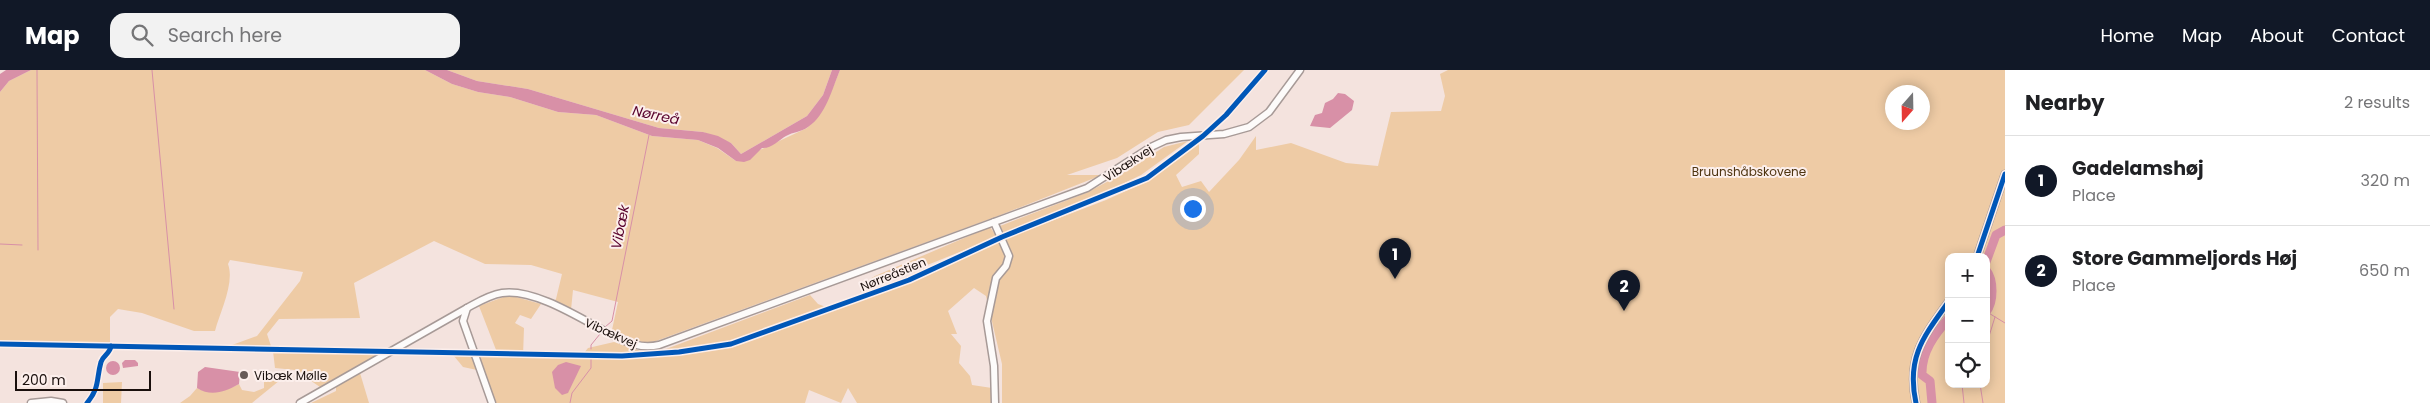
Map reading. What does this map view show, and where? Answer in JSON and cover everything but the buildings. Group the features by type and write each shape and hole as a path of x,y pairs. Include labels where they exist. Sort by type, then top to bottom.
{"street":[{"name":"Vibækvej","path":"300,403 485,298 503,293 520,294 540,299 629,343 650,347 1087,188 1151,147 1166,140 1181,136 1224,134 1249,127 1269,112 1300,70"},
{"path":"1979,253 2005,174"},
{"path":"994,222 1009,256 1006,266 994,283 987,321 994,366 996,403"},
{"path":"1916,403 1913,372 1917,351 1945,306"},
{"path":"467,308 463,321 492,403"},
{"path":"451,317 463,321"},
{"path":"31,403 51,401 63,403"}],"green space":[{"path":"31,70 425,70 452,84 478,92 510,97 558,112 596,115 652,136 698,140 717,148 736,161 807,128 823,108 840,70 1244,70 1189,125 1158,132 1117,158 1067,175 1102,175 998,216 656,341 644,343 612,330 618,302 573,290 571,310 553,302 556,299 562,274 531,265 485,264 434,241 354,283 360,318 279,319 267,334 271,346 232,345 257,336 300,281 303,272 230,260 228,264 230,280 215,331 194,331 142,313 118,309 110,317 110,344 0,342 0,92 9,81"},
{"path":"447,70 832,70 823,95 807,116 741,154 731,143 703,132 659,128 528,89 477,81"},
{"name":"Bruunshåbskovene","path":"1448,70 2005,70 2005,403 1002,403 1002,364 986,296 974,288 948,311 957,334 951,334 961,346 959,363 970,376 972,385 992,388 994,403 857,403 848,388 841,403 809,390 805,403 494,403 478,356 498,355 479,306 509,295 541,304 531,319 520,315 515,323 524,328 523,356 580,358 588,348 614,342 644,352 666,349 810,295 818,304 834,310 923,276 1007,238 1106,200 1148,181 1199,144 1199,154 1176,175 1182,187 1201,181 1209,192 1239,160 1256,136 1256,150 1291,143 1346,163 1378,166 1391,112 1441,111 1445,96 1440,74"},
{"path":"1188,141 1141,175 1110,190 1004,233 1000,226 1086,193 1120,175 1164,147"},
{"path":"990,227 997,237 860,292 867,281 875,276"},
{"path":"273,351 381,353 320,387 295,370 275,368"},
{"path":"454,356 473,356 477,370 463,367"},
{"path":"290,372 252,403 180,403 197,388 207,391 218,391 229,389 239,384 242,390 254,392 264,388 264,376 272,373"},
{"path":"360,373 369,403 311,403 336,391 336,386"},
{"path":"122,382 121,403 103,403 103,383"}],"shaded area":[{"path":"6,70 31,70 9,81 0,92 0,74"},
{"path":"425,70 447,70 477,81 528,89 659,128 703,132 718,136 731,143 741,154 807,116 823,95 832,70 840,70 824,109 814,122 805,129 786,136 772,146 762,148 750,160 744,162 736,161 718,148 698,140 652,136 596,115 558,112 510,97 478,92 452,84"},
{"path":"1338,93 1345,94 1354,101 1352,110 1330,128 1310,126 1315,115 1322,113 1325,103 1333,99"},
{"path":"125,360 135,360 138,366 123,368 122,363"},
{"path":"113,361 118,363 120,368 118,373 113,375 108,373 106,368 108,363"},
{"path":"566,362 581,366 568,393 562,395 555,388 552,372 558,365"},
{"path":"205,367 240,372 239,384 213,393 202,391 197,388 198,372"}],"waterway":[{"path":"37,70 38,250"},
{"path":"152,70 174,309"},
{"name":"Vibæk","path":"605,327 612,321 649,135"},
{"path":"1989,253 1996,235 2005,230"},
{"path":"0,244 22,245"},
{"path":"1990,279 1992,285 1990,303"},
{"path":"1990,314 2005,323"},
{"path":"1987,343 1995,317"},
{"path":"1932,403 1930,381 1922,375 1922,367 1926,351 1945,323"},
{"name":"Vibæk","path":"591,349 591,345 600,334"},
{"name":"Vibæk","path":"570,403 572,393 591,368 591,359"},
{"path":"1962,388 1964,403"},
{"path":"1981,388 1983,403"}],"cycle path":[{"name":"Nørreåstien","path":"0,344 622,356 679,352 731,344 909,280 1002,237 1147,178 1203,136 1226,115 1265,70"},
{"path":"1978,253 2005,174"},
{"path":"1916,403 1913,373 1915,360 1925,337 1945,307"},
{"path":"87,403 96,388 102,360 111,346"}],"place":[{"name":"Gadelamshøj","path":"1395,279"},
{"name":"Store Gammeljords Høj","path":"1624,311"},
{"name":"Vibæk Mølle","path":"244,375"}],"water label":[{"name":"Nørreå","path":"656,115"}]}
